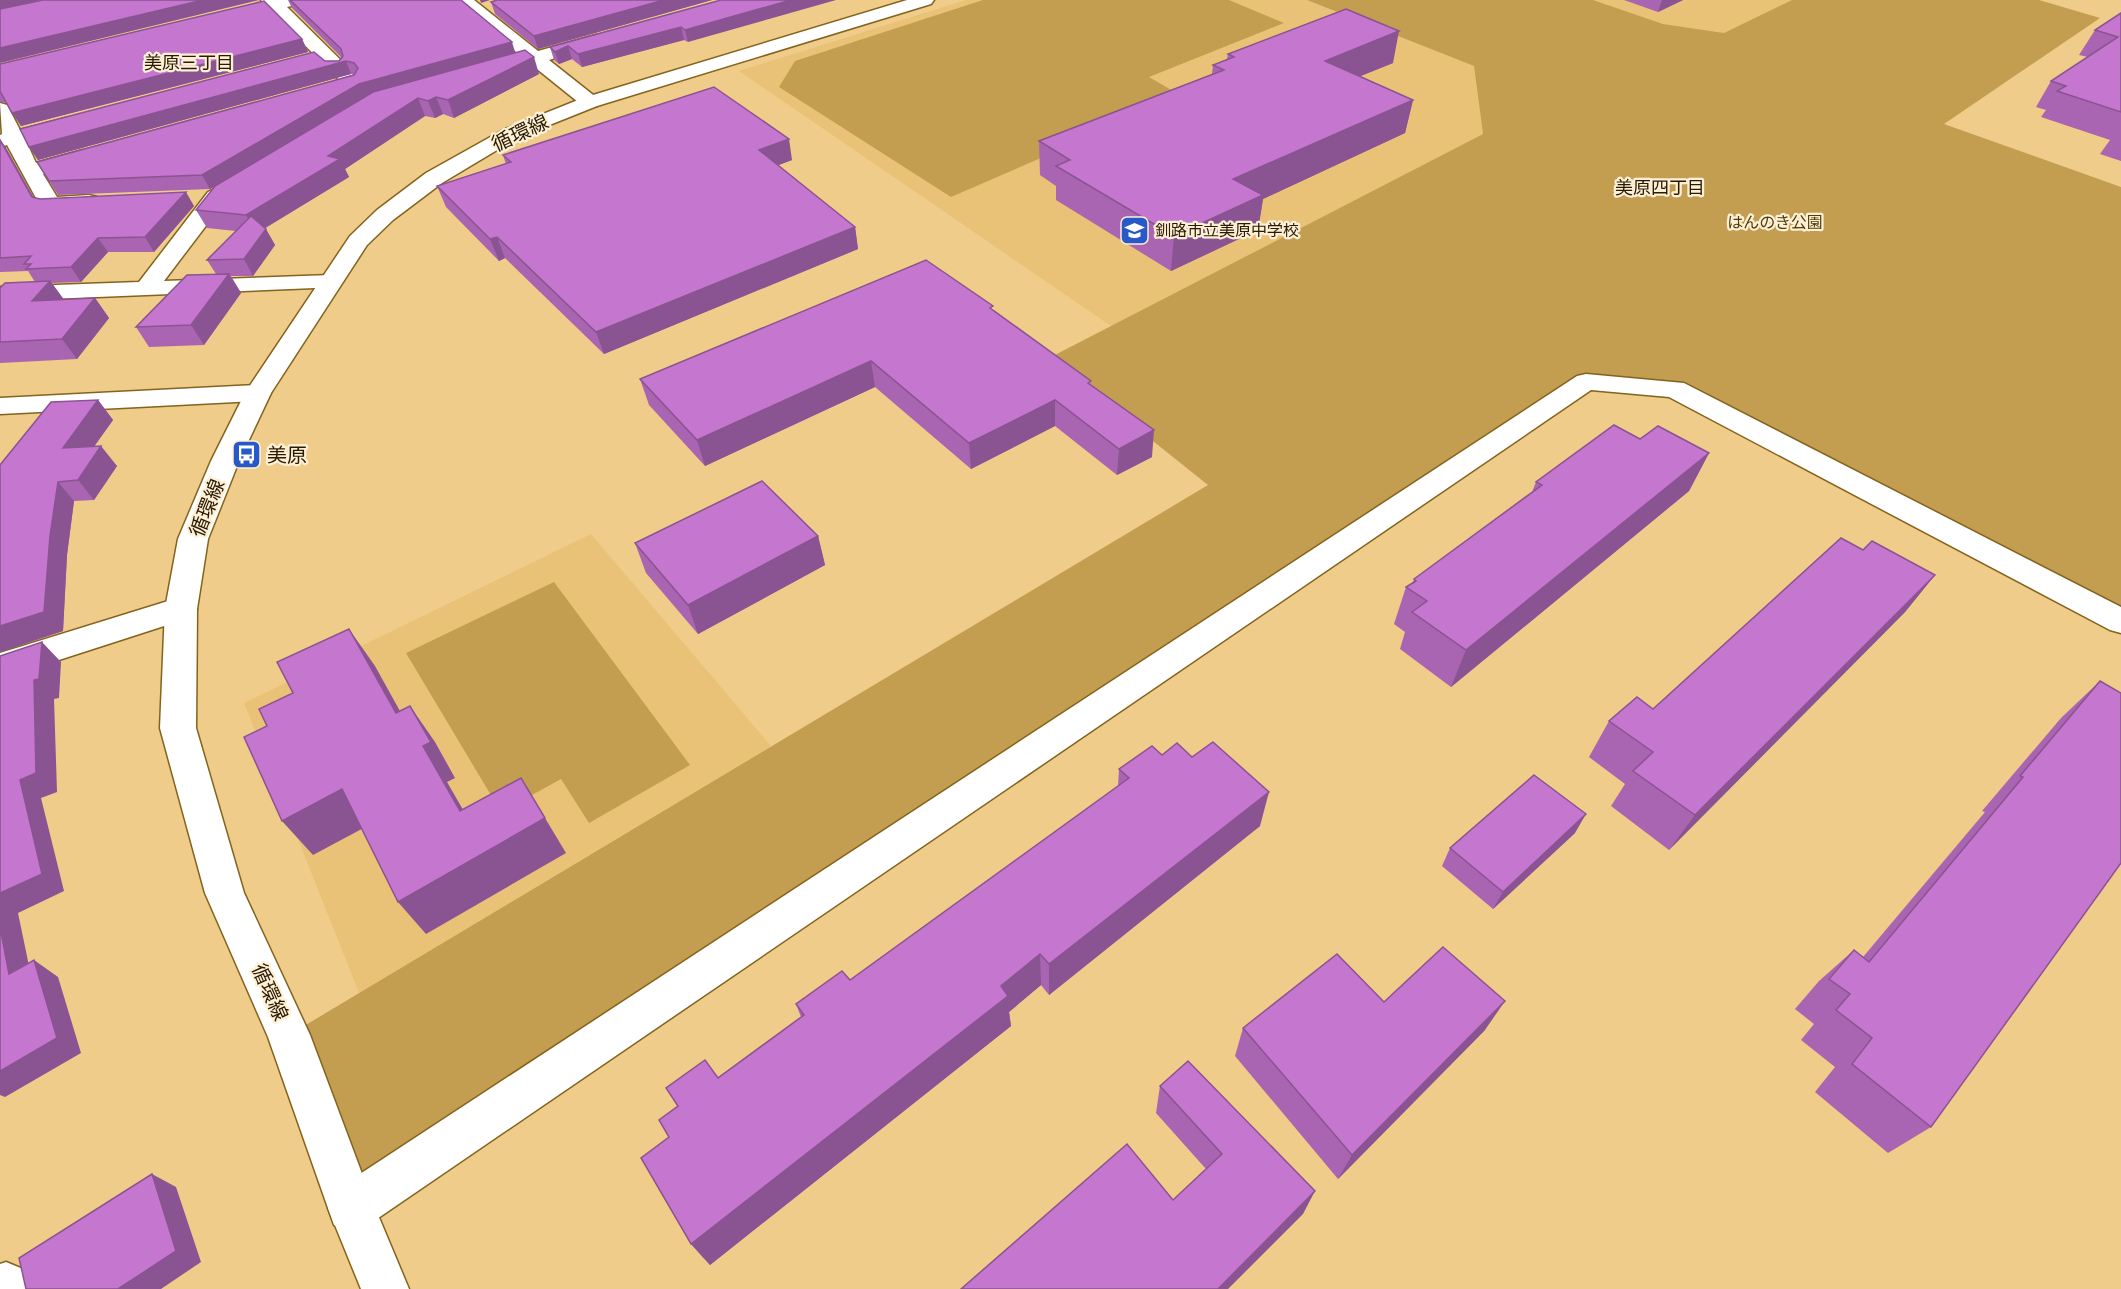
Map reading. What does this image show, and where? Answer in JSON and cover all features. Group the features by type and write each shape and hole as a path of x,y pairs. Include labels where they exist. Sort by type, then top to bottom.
{"street":[{"path":"206,21 273,2 295,0"},
{"name":"循環線","path":"385,1289 351,1208 289,1035 225,893 178,728 181,609 193,539 225,461 258,393 357,242 385,214 434,178 510,134 590,102 925,0"},
{"path":"273,2 352,82 378,102 355,114"},
{"path":"470,6 590,102"},
{"path":"470,6 498,6"},
{"path":"470,76 615,35"},
{"path":"303,62 326,55"},
{"path":"329,88 352,82"},
{"path":"0,109 8,139 50,204 109,201"},
{"path":"8,139 84,119"},
{"path":"30,171 99,152"},
{"path":"147,287 216,197 244,180"},
{"path":"192,198 216,197"},
{"path":"0,294 330,282"},
{"path":"351,1208 1586,382 1675,389 2121,621"},
{"path":"0,406 258,393"},
{"path":"45,427 66,402"},
{"path":"0,666 181,609"}],"shaded area":[{"name":"釧路市立美原中学校","path":"966,0 1307,0 1474,66 1483,134 1111,326 739,71"},
{"path":"1593,0 1792,0 1724,33 1663,24"},
{"path":"591,534 771,746 359,993 244,703"}],"green space":[{"path":"983,0 1229,0 1284,23 1149,77 1173,91 1175,100 951,197 779,87 795,61"},
{"name":"はんのき公園","path":"1307,0 1593,0 1663,24 1724,33 1792,0 2039,0 2100,18 1944,124 2121,187 2121,621 1675,389 1586,382 351,1208 289,1035 1208,485 1049,358 1483,134 1474,66"},
{"path":"554,582 690,765 589,823 561,779 501,812 406,653"}],"building":[{"path":"43,0 203,0 0,48 0,9"},
{"path":"290,0 461,0 512,42 359,84 202,175 49,181 37,162 354,75 358,68 354,63 346,61 29,147 20,129 314,52 325,61 339,61 343,56 341,49"},
{"path":"497,0 664,0 534,36 491,2"},
{"path":"721,0 791,0 685,30 681,27 578,54 568,46 555,52 550,47"},
{"path":"264,1 302,39 12,113 0,91 0,64"},
{"path":"1346,9 1399,31 1325,61 1413,100 1233,179 1263,195 1174,236 1056,166 1070,160 1039,141 1224,70 1213,65 1234,57 1228,54"},
{"path":"2121,13 2121,112 2057,91 2066,86 2051,81 2118,37 2095,30"},
{"path":"525,50 534,57 448,100 436,97 428,101 418,98 328,156 340,159 246,215 196,210 215,186 373,92"},
{"path":"714,87 789,139 759,150 855,227 596,332 497,237 490,239 437,186 511,162 503,155"},
{"path":"0,140 32,197 40,199 186,192 145,237 98,238 71,267 26,269 31,264 24,264 31,256 0,258"},
{"path":"251,216 266,229 244,259 207,260"},
{"path":"926,260 993,306 990,308 1154,430 1119,449 1055,400 969,443 871,361 697,440 640,379"},
{"path":"229,274 191,325 136,327 187,275"},
{"path":"50,281 32,301 95,298 62,339 0,342 0,288 5,283"},
{"path":"98,400 63,448 101,446 78,480 58,482 50,536 44,612 0,626 0,465 51,402"},
{"path":"1614,425 1640,439 1658,426 1709,453 1466,650 1412,612 1427,601 1406,587 1416,581 1414,579 1542,485 1536,482"},
{"path":"762,481 818,536 688,605 635,543"},
{"path":"1841,538 1863,550 1872,541 1935,575 1695,815 1633,771 1653,752 1609,721 1637,697 1653,709"},
{"path":"349,629 396,713 410,706 431,742 423,746 460,811 521,778 545,818 398,902 342,789 282,821 244,737 267,726 259,709 293,693 277,662"},
{"path":"42,642 39,679 34,680 36,773 20,780 42,874 0,893 0,656"},
{"path":"2100,681 2121,693 2121,863 1931,1127 1852,1064 1872,1038 1836,1010 1850,994 1829,979 1854,950 1869,962"},
{"path":"1213,742 1269,792 1049,964 1040,954 1001,986 1008,996 691,1244 641,1158 669,1137 659,1120 678,1106 666,1088 705,1060 718,1078 804,1015 796,1004 842,971 850,980 1129,778 1119,769 1152,746 1162,755 1177,743 1192,757"},
{"path":"1534,775 1586,814 1503,892 1450,848"},
{"path":"0,927 9,974 34,960 57,1038 0,1071"},
{"path":"1443,947 1505,1001 1352,1155 1243,1028 1337,954 1384,1002"},
{"path":"1188,1061 1315,1191 1218,1289 961,1289 1127,1144 1173,1200 1222,1154 1160,1086"},
{"path":"152,1174 176,1251 118,1289 26,1289 19,1258"}],"place":[{"name":"釧路市立美原中学校","path":"1134,230"},
{"name":"美原","path":"246,455"}],"district":[{"name":"美原三丁目","path":"189,63"},
{"name":"美原四丁目","path":"1660,188"}]}
